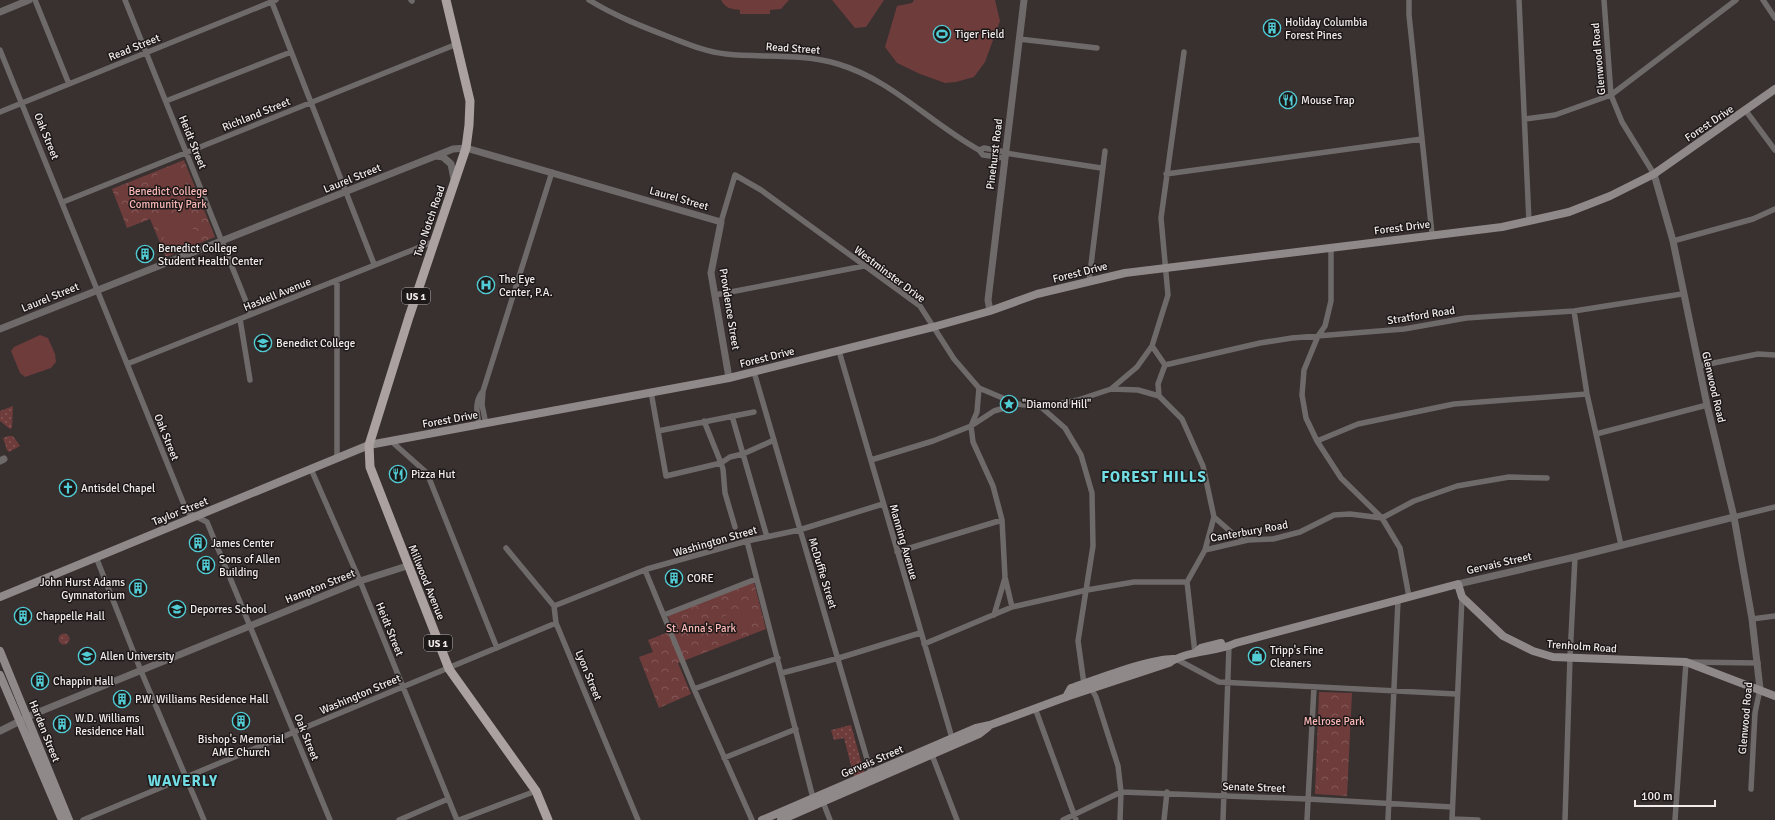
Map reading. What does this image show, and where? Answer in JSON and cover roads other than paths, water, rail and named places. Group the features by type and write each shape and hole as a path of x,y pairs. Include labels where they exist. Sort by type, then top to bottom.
{"main road":[{"name":"Two Notch Road","path":"369,445 434,241 466,148 470,101 446,0"},
{"name":"Forest Drive","path":"369,445 729,378 933,327 990,311 1036,294 1089,280 1164,267 1529,222 1569,212 1610,196 1654,174 1746,111 1775,89"},
{"name":"Taylor Street","path":"0,596 369,445"},
{"name":"Millwood Avenue","path":"369,445 370,467 407,566 449,669 536,791 548,820"},
{"name":"Gervais Street","path":"781,820 823,802 952,738 976,728 990,725 1066,697 1074,696 1088,686 1169,664 1176,659 1195,653 1204,653 1229,646 1236,642 1458,584"},
{"path":"1458,584 1462,597"},
{"name":"Trenholm Road","path":"1462,597 1504,636 1533,651 1552,657 1686,662 1775,696"},
{"name":"Harden Street","path":"0,651 69,820"},
{"name":"Harden Street","path":"0,675 62,820"},
{"name":"Gervais Street","path":"762,820 813,798 932,755 979,734 990,725"}],"street":[{"path":"0,12 29,0"},
{"path":"34,0 69,84"},
{"name":"Heidt Street","path":"125,0 251,314"},
{"name":"Read Street","path":"589,0 624,19 712,52 744,55 798,56 824,60 854,69 893,91 983,154 1005,154 1102,168"},
{"name":"Pinehurst Road","path":"990,311 988,300 1024,0"},
{"path":"1409,0 1409,15 1432,234"},
{"path":"1519,0 1529,222"},
{"name":"Glenwood Road","path":"1604,0 1611,95 1622,122 1654,174 1673,241 1682,294 1734,516 1752,619 1760,689 1755,713 1751,789"},
{"path":"1525,119 1555,115 1611,95 1736,0"},
{"path":"1762,0 1775,18"},
{"path":"273,1 291,52 374,264"},
{"name":"Read Street","path":"0,112 273,1"},
{"path":"1019,39 1097,48"},
{"name":"Richland Street","path":"63,202 457,44"},
{"name":"Oak Street","path":"0,50 63,202 96,290 188,512 207,522 330,820"},
{"path":"166,101 291,52"},
{"path":"1111,389 1137,367 1152,346 1168,295 1164,267 1161,218 1184,52"},
{"path":"1746,111 1775,150"},
{"path":"1166,174 1422,139"},
{"name":"Laurel Street","path":"0,329 453,149 466,148 721,222"},
{"path":"1089,280 1105,151"},
{"path":"436,156 443,157 451,164 454,172 453,185"},
{"path":"483,425 476,406 478,396 483,391 552,172"},
{"name":"Providence Street","path":"729,378 711,267 721,222 735,175"},
{"name":"Westminster Drive","path":"735,175 761,190 920,306 954,359 979,388 1017,404"},
{"path":"1673,241 1753,220 1775,209"},
{"name":"Haskell Avenue","path":"127,364 434,241"},
{"path":"1331,247 1331,301 1325,326 1318,336 1304,370 1302,396 1306,418 1317,441 1341,478 1382,518 1400,548 1409,597"},
{"path":"715,295 864,266"},
{"path":"337,281 337,458"},
{"name":"Stratford Road","path":"1165,365 1260,343 1318,336 1404,329 1466,318 1574,311 1682,294"},
{"path":"1574,311 1587,394 1621,545"},
{"path":"240,319 250,380"},
{"path":"1152,346 1165,365 1158,384 1159,396"},
{"name":"Manning Avenue","path":"839,351 920,633 952,738"},
{"path":"1698,366 1758,354 1775,355"},
{"name":"McDuffie Street","path":"754,372 799,530 839,658 872,777"},
{"path":"979,388 977,412 971,426 973,442 993,486 1002,520 1005,577 1012,607"},
{"path":"871,460 933,441 971,426 994,410 1017,404 1041,407 1078,400 1111,389 1138,390 1159,396 1182,419 1203,466 1214,517 1205,550"},
{"path":"650,392 666,476 721,463 774,440"},
{"path":"1317,441 1358,424 1454,404 1587,394"},
{"path":"1596,434 1707,404"},
{"path":"1041,407 1065,428 1081,455 1092,492 1093,546 1078,641 1088,686 1096,697 1118,766 1121,792 1120,820"},
{"path":"658,431 754,412"},
{"path":"732,416 767,537"},
{"path":"704,421 723,469 725,493 735,527"},
{"path":"391,441 427,473 497,648"},
{"name":"Heidt Street","path":"312,469 360,581 448,799 458,820"},
{"path":"1382,518 1414,501 1457,486 1510,477 1547,478"},
{"name":"Washington Street","path":"554,606 645,570 747,542 799,530 883,504"},
{"name":"Gervais Street","path":"1458,584 1575,557 1734,516 1775,507"},
{"name":"Canterbury Road","path":"1187,582 1205,550 1248,540 1273,539 1300,532 1334,515 1350,514 1382,518"},
{"path":"1214,517 1231,532 1248,540"},
{"path":"897,552 1002,520"},
{"path":"747,542 813,798"},
{"path":"506,548 554,606"},
{"path":"96,557 141,671 204,820"},
{"path":"1565,820 1575,557"},
{"name":"Hampton Street","path":"0,731 28,717 360,581 407,566"},
{"path":"645,570 694,689 752,820"},
{"path":"994,614 1005,577"},
{"path":"664,615 756,579"},
{"path":"924,644 1012,607 1087,590 1134,582 1187,582 1195,653"},
{"path":"1462,597 1456,694 1452,819 1478,820"},
{"path":"1388,820 1398,600"},
{"name":"Lyon Street","path":"554,606 556,624 638,820"},
{"path":"1752,619 1775,616"},
{"name":"Washington Street","path":"83,820 186,776 295,733 556,624"},
{"path":"782,673 839,658 920,633"},
{"path":"1223,820 1229,682 1229,646"},
{"path":"694,689 778,658"},
{"path":"1176,659 1219,682 1456,694"},
{"path":"1675,820 1686,662"},
{"name":"Trenholm Road","path":"1686,662 1758,663"},
{"path":"1307,820 1314,686"},
{"path":"1035,708 1075,818"},
{"path":"724,758 796,729"},
{"path":"932,755 957,820"},
{"path":"458,820 536,791"},
{"name":"Senate Street","path":"1062,820 1075,818 1121,792 1167,792 1452,807"},
{"path":"1164,820 1167,792"},
{"path":"399,820 448,799"},
{"path":"823,802 830,820"}],"place":[{"name":"Holiday Columbia Forest Pines","path":"1272,28"},
{"name":"Tiger Field","path":"942,34"},
{"name":"Mouse Trap","path":"1288,100"},
{"name":"Benedict College Student Health Center","path":"145,254"},
{"name":"The Eye Center, P.A.","path":"486,285"},
{"name":"Benedict College","path":"263,343"},
{"name":"\"Diamond Hill\"","path":"1009,404"},
{"name":"Pizza Hut","path":"398,474"},
{"name":"Antisdel Chapel","path":"68,488"},
{"name":"James Center","path":"198,543"},
{"name":"Sons of Allen Building","path":"206,565"},
{"name":"CORE","path":"674,578"},
{"name":"John Hurst Adams Gymnatorium","path":"138,588"},
{"name":"Deporres School","path":"177,609"},
{"name":"Chappelle Hall","path":"23,616"},
{"name":"Allen University","path":"87,656"},
{"name":"Tripp's Fine Cleaners","path":"1257,656"},
{"name":"Chappin Hall","path":"40,681"},
{"name":"P.W. Williams Residence Hall","path":"122,699"},
{"name":"Bishop's Memorial AME Church","path":"241,721"},
{"name":"W.D. Williams Residence Hall","path":"62,724"}],"district":[{"name":"FOREST HILLS","path":"1154,477"},
{"name":"WAVERLY","path":"183,781"}],"park label":[{"name":"Benedict College Community Park","path":"168,197"},
{"name":"St. Anna's Park","path":"701,628"},
{"name":"Melrose Park","path":"1334,721"}]}
